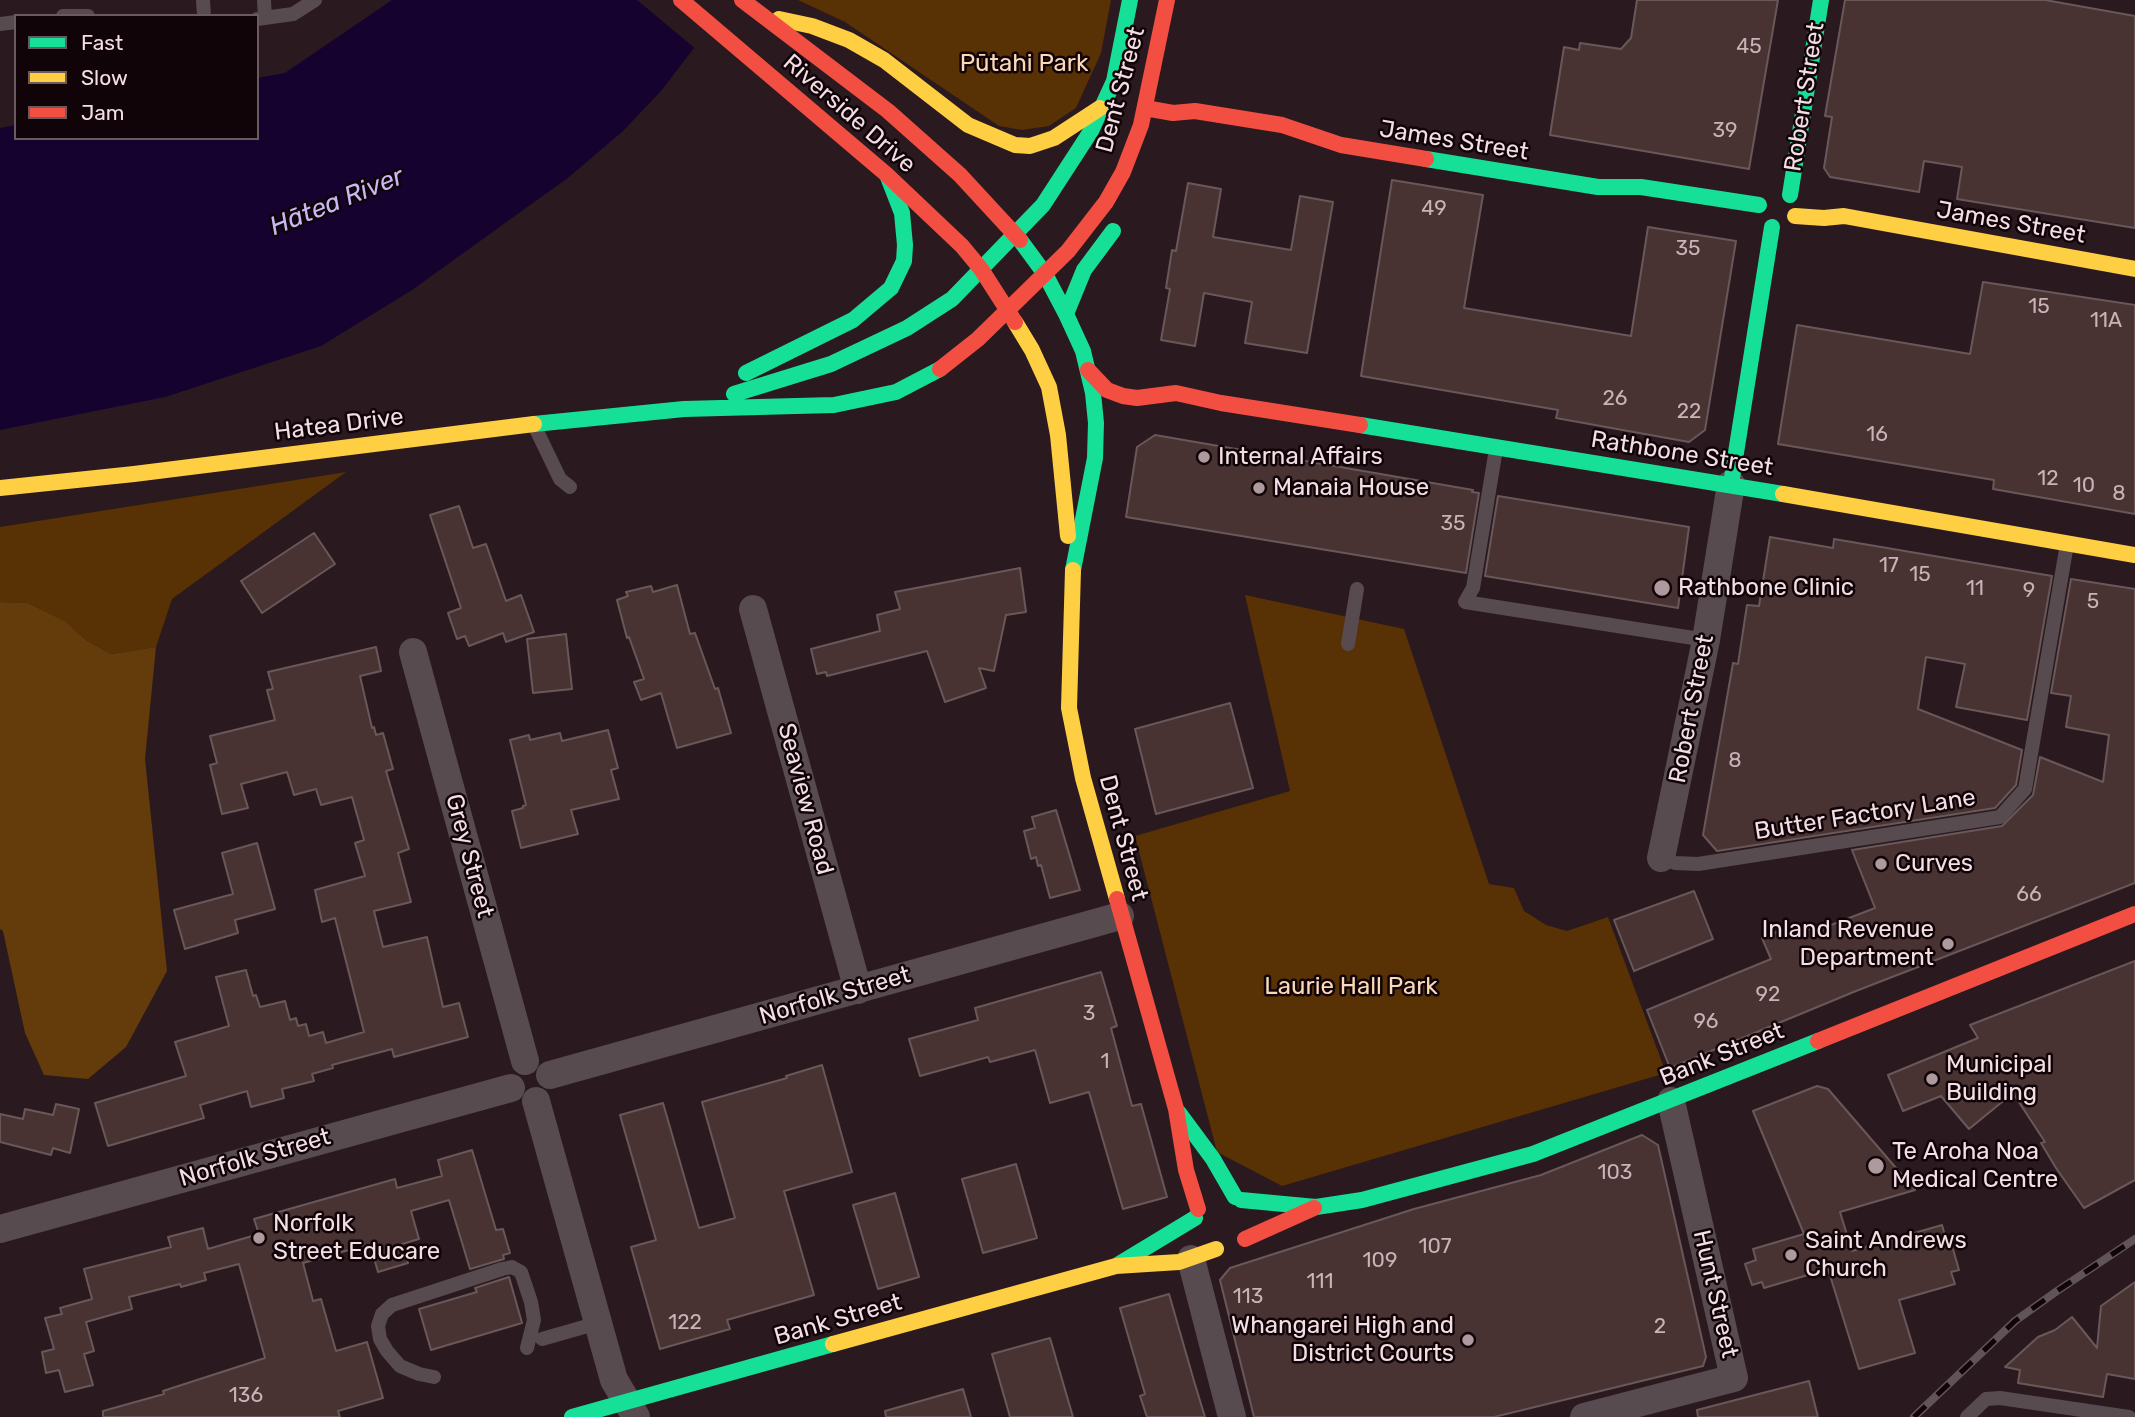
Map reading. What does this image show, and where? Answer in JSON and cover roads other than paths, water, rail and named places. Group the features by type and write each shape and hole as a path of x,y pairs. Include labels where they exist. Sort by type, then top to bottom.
{"main road":[{"name":"Riverside Drive","path":"681,0 886,174 962,246 1009,310"},
{"name":"Dent Street","path":"981,269 1043,205 1081,150 1114,81 1130,0"},
{"name":"Dent Street","path":"1167,0 1141,125 1124,172 1072,246 1045,274 1066,314 1088,370 1096,424 1095,447 1073,573 1069,708 1083,778 1176,1108 1200,1235"},
{"name":"Robert Street","path":"1790,195 1821,0"},
{"name":"Riverside Drive","path":"753,9 888,111 927,144 1016,235 1045,274"},
{"path":"753,9 849,40 884,60 968,125 1016,145 1030,146 1054,138 1102,107"},
{"path":"1145,108 1150,145"},
{"name":"James Street","path":"1145,108 1173,113 1195,111 1282,125 1341,145 1598,187 1641,187 1766,196"},
{"path":"684,409 687,404 717,388 865,313 891,288 904,261 905,245 902,213 886,174"},
{"path":"1784,192 1790,195 1794,201 1795,216 1786,226 1772,228 1761,219 1766,196 1784,192"},
{"path":"1066,314 1088,262 1124,215"},
{"name":"James Street","path":"1795,216 1844,216 2135,269"},
{"name":"Robert Street","path":"1731,484 1772,228"},
{"name":"Hatea Drive","path":"684,409 791,378 860,352 930,315 952,299 981,269"},
{"name":"Hatea Drive","path":"0,488 534,424 684,409 834,405 896,392 917,383 949,363 1045,274"},
{"name":"Dent Street","path":"1009,310 1049,387 1058,435 1073,573"},
{"name":"Rathbone Street","path":"1088,370 1107,390 1123,396 1137,398 1176,393 1221,403 1731,484 2135,555"},
{"name":"Rathbone Street","path":"1172,411 1221,403"},
{"path":"1095,447 1112,435"},
{"name":"Bank Street","path":"1238,1198 1316,1207 1362,1200 1533,1154 2135,914"},
{"name":"Dent Street","path":"1176,1108 1238,1198"},
{"path":"1214,1196 1238,1198 1247,1207 1251,1223 1245,1239 1232,1248 1200,1235 1214,1196"},
{"name":"Bank Street","path":"1245,1239 1316,1207"},
{"name":"Bank Street","path":"572,1417 632,1409 1116,1266 1167,1264 1200,1235 1180,1228 1116,1266"}],"street":[{"name":"Robert Street","path":"1661,858 1706,640 1731,484"},
{"name":"Seaview Road","path":"753,610 858,990"},
{"name":"Grey Street","path":"413,652 525,1061"},
{"name":"Norfolk Street","path":"550,1075 1120,916"},
{"path":"531,1060 543,1065 550,1075 547,1094 536,1101 518,1098 510,1088 513,1068 525,1061 531,1060"},
{"name":"Norfolk Street","path":"0,1228 510,1088"},
{"path":"536,1101 614,1380 632,1409"},
{"name":"Hunt Street","path":"1584,1417 1734,1378 1671,1101"},
{"path":"1200,1235 1232,1417"}],"lane":[{"path":"264,0 261,18 293,14 315,0"},
{"path":"534,424 560,479 570,487"},
{"path":"1496,447 1473,588 1465,602 1706,640"},
{"name":"Butter Factory Lane","path":"1661,858 1675,863 1698,863 2000,817 2025,789 2067,542"},
{"path":"1348,644 1357,589"},
{"path":"434,1377 400,1366 387,1351 380,1339 382,1314 392,1306 502,1269 512,1267 521,1272 531,1302 534,1320 527,1348"},
{"path":"542,1339 598,1323"},
{"path":"1967,1417 1986,1399 2000,1398 2129,1417"}],"water":[{"name":"Hātea River","path":"392,0 745,0 694,48 661,91 623,131 569,177 412,290 321,346 165,397 0,430 0,128 14,125 14,140 259,140 259,78 285,73"}],"railway":[{"path":"1914,1417 2015,1321 2135,1239"}],"place":[{"name":"Internal Affairs","path":"1204,457"},
{"name":"Manaia House","path":"1259,488"},
{"name":"Rathbone Clinic","path":"1662,588"},
{"name":"Curves","path":"1881,864"},
{"name":"Inland Revenue Department","path":"1948,944"},
{"name":"Municipal Building","path":"1932,1079"},
{"name":"Te Aroha Noa Medical Centre","path":"1876,1166"},
{"name":"Norfolk Street Educare","path":"259,1238"},
{"name":"Saint Andrews Church","path":"1791,1255"},
{"name":"Whangarei High and District Courts","path":"1468,1340"}],"park label":[{"name":"Pūtahi Park","path":"1024,64"},
{"name":"Laurie Hall Park","path":"1351,987"}]}
